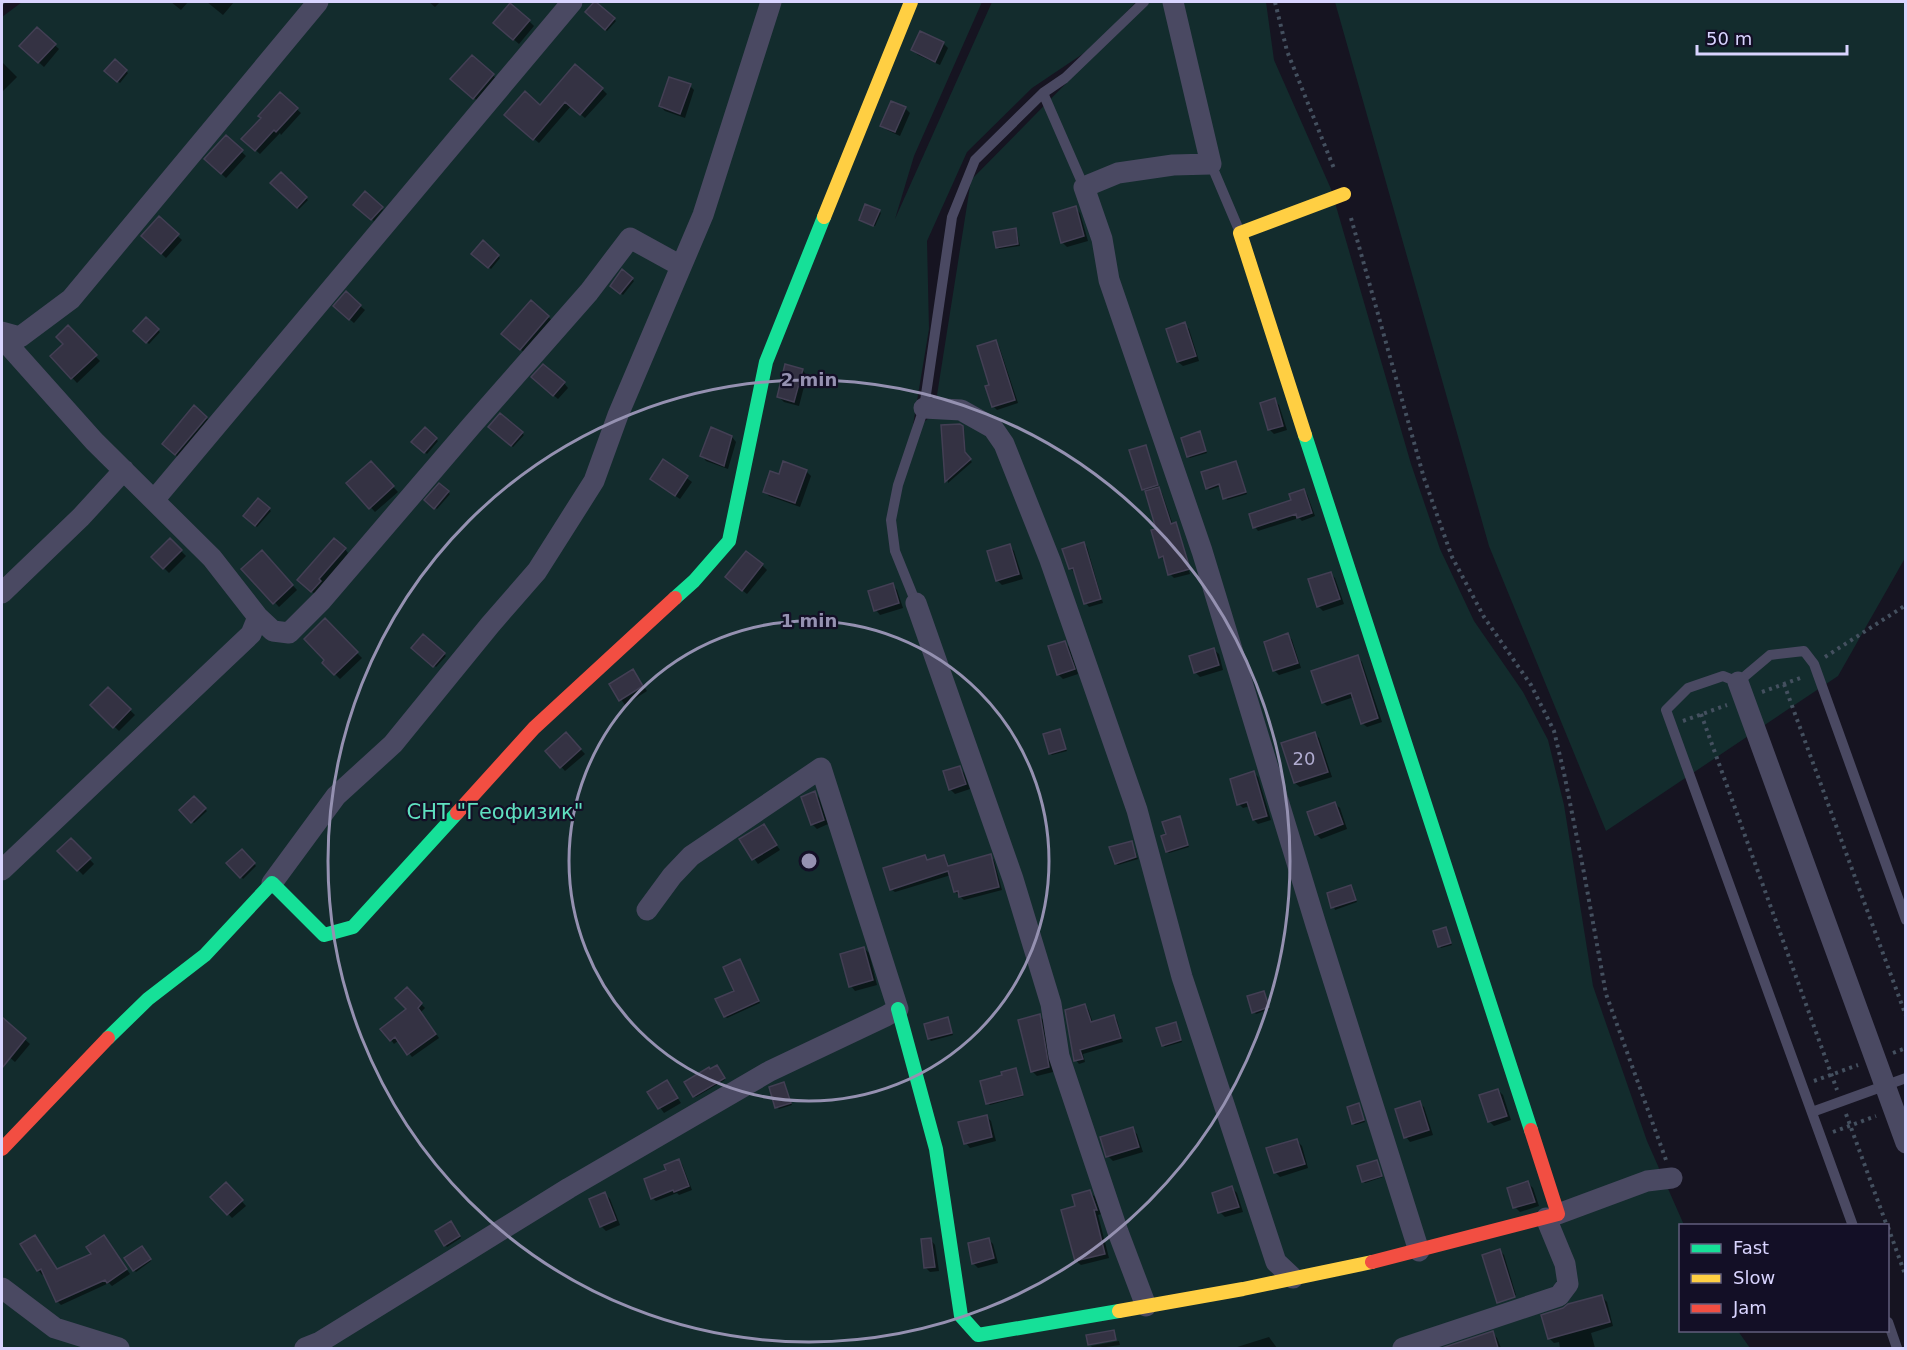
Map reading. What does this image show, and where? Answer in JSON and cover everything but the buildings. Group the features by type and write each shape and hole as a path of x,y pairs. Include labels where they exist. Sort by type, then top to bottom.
{"street":[{"path":"2,332 20,337 71,299 318,2"},
{"path":"154,500 572,2"},
{"path":"2,1149 105,1041 148,999 206,954 272,883 336,796 393,744 537,571 594,481 618,415 703,215 771,2"},
{"path":"272,883 324,935 353,927 534,728 694,581 729,541 766,362 911,2"},
{"path":"1173,2 1211,164 1173,165 1118,173 1084,187 1102,239 1109,280 1202,551 1419,1251"},
{"path":"1344,194 1240,233 1552,1216 1568,1284 1559,1296 1403,1348"},
{"path":"2,338 94,441 212,558 258,617 273,631 289,633 322,600 589,292 630,238 681,266"},
{"path":"924,408 961,410 993,428 1004,444 1050,560 1137,810 1182,977 1276,1262 1293,1278"},
{"path":"2,593 81,517 124,470"},
{"path":"916,603 1013,879 1052,1004 1059,1056 1118,1232 1146,1306"},
{"path":"2,870 251,634 258,617"},
{"path":"1738,682 1905,1143"},
{"path":"647,910 672,876 691,856 821,768 898,1009 936,1149 961,1316 978,1335 1199,1297 1419,1251 1552,1216 1647,1181 1672,1178"},
{"path":"304,1348 320,1342 569,1188 770,1071 898,1009"},
{"path":"2,1288 55,1329 119,1348"}],"lane":[{"path":"916,603 895,551 891,520 898,485 924,408 952,218 975,160 1043,93 1065,78 1144,2"},
{"path":"1043,93 1084,187"},
{"path":"1211,164 1240,233"},
{"path":"1852,1224 1666,710 1688,688 1723,676 1738,682 1770,655 1804,651 1814,664 1905,920"},
{"path":"1812,1112 1905,1078"},
{"path":"1889,1327 1897,1348"}],"path":[{"path":"1275,2 1287,51 1344,194 1424,478 1452,557 1484,617 1531,685 1554,731 1582,862 1606,994 1672,1178"},
{"path":"1814,664 1905,605"},
{"path":"1784,684 1905,1016"},
{"path":"1701,714 1886,1224"},
{"path":"1802,1085 1905,1048"},
{"path":"1821,1136 1894,1110"},
{"path":"1889,1232 1905,1277"}],"green space":[{"name":"СНТ \"Геофизик\"","path":"22,2 982,2 914,156 895,219 992,2 1136,2 1093,47 1032,88 967,152 927,241 929,329 912,431 934,414 971,180 1143,5 1151,2 1266,2 1274,60 1331,189 1411,464 1440,549 1474,621 1523,692 1548,740 1564,805 1593,986 1647,1141 1684,1224 1679,1224 1679,1332 1739,1332 1750,1348 2,1348 2,17"},
{"path":"1335,2 1905,2 1905,558 1838,676 1606,831 1489,546"}],"traffic: fast":[{"path":"675,598 694,581 729,541 766,362 824,217"},
{"path":"1305,435 1531,1130"},
{"path":"108,1038 148,999 205,955 272,883 324,935 353,927 457,813"},
{"path":"898,1009 936,1149 961,1316 978,1335 1119,1311"}],"traffic: slow":[{"path":"824,217 911,2"},
{"path":"1305,435 1240,233 1344,194"},
{"path":"1119,1311 1243,1289 1372,1262"}],"traffic: jam":[{"path":"457,813 534,728 675,598"},
{"path":"2,1149 108,1038"},
{"path":"1372,1262 1558,1214 1531,1130"}]}
